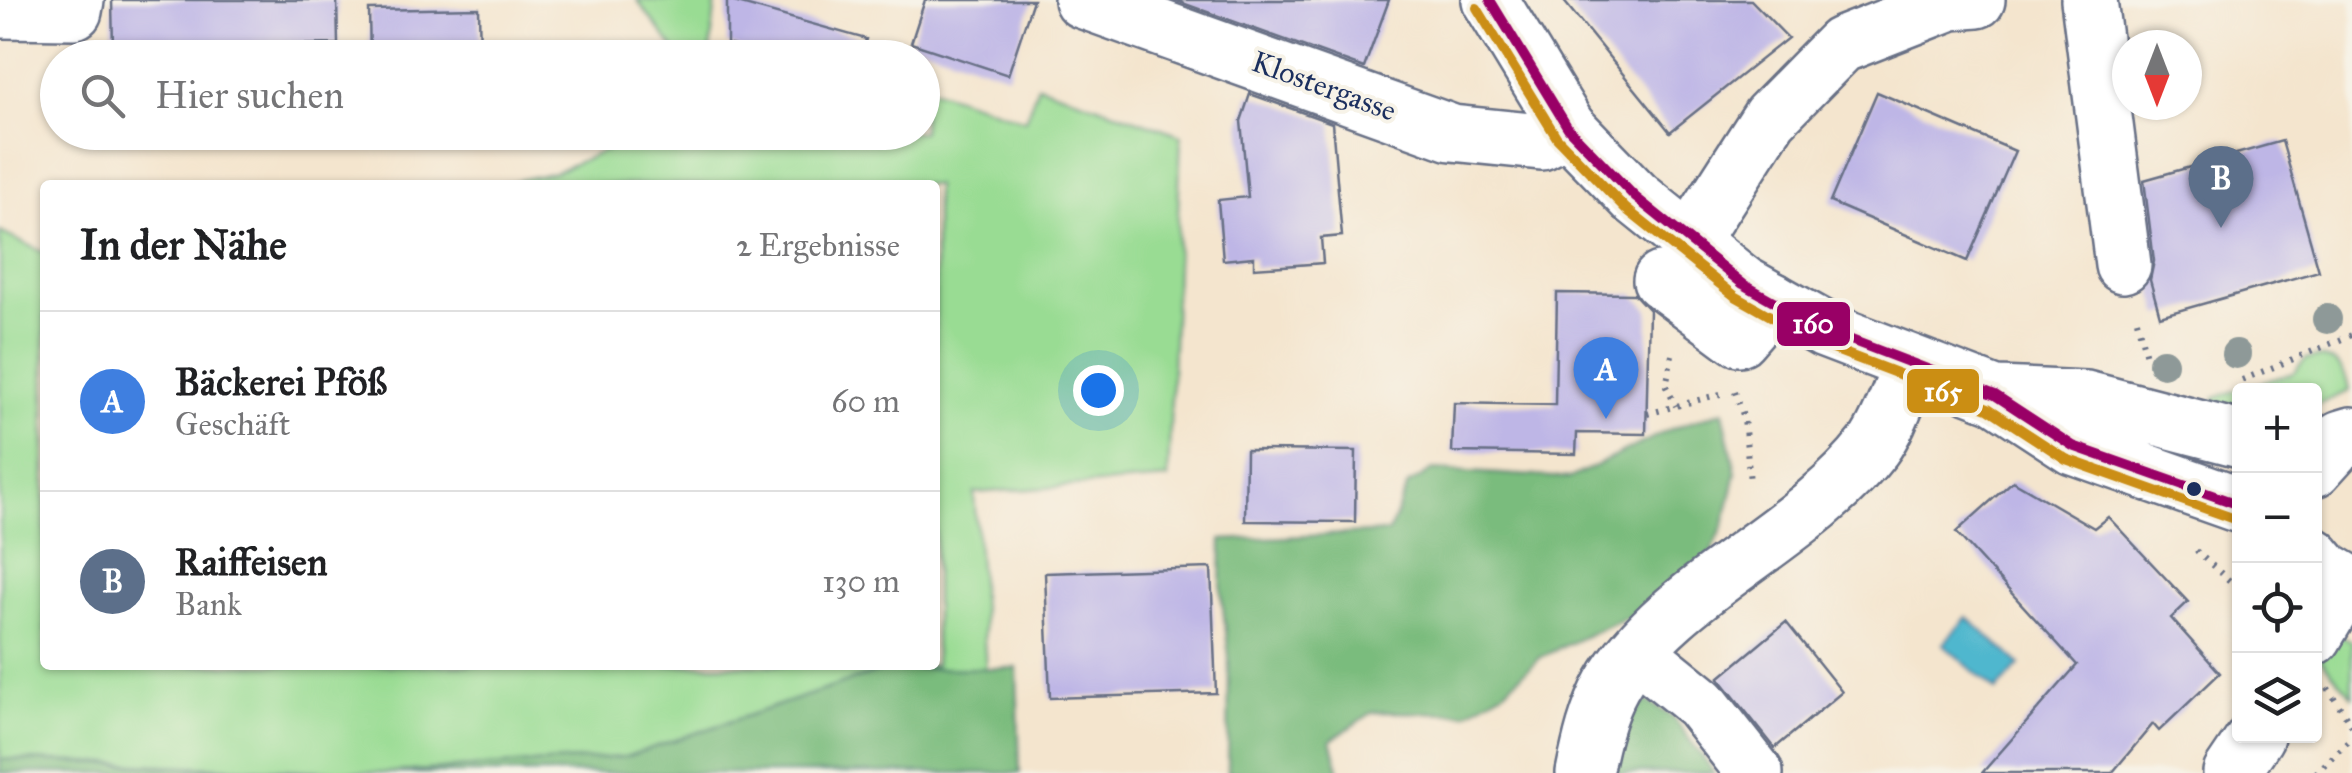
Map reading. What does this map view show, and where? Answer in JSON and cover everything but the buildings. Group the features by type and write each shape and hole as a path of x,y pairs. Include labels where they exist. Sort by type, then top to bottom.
{"street":[{"path":"0,10 74,11 76,0"},
{"name":"Klostergasse","path":"1082,0 1452,133 1541,142 1568,128"},
{"path":"1490,0 1568,128 1635,197 1675,262 1772,300 1825,330 1995,394 2074,446 2232,502"},
{"path":"1675,262 1770,118 1840,45 1951,2 1977,0"},
{"path":"2089,0 2123,266"},
{"path":"1584,773 1600,712 1637,652 1665,623 1845,478 1875,444 1912,364"},
{"path":"1995,394 2086,399 2232,437"},
{"path":"2320,653 2338,574"},
{"path":"1637,652 1700,703 1755,773"},
{"path":"2230,773 2251,743"}],"path":[{"path":"2123,266 2149,368"},
{"path":"2237,383 2352,335"},
{"path":"1675,339 1666,386 1676,406"},
{"path":"1647,414 1735,395 1744,418 1752,468 1749,501"},
{"path":"2322,665 2352,726"},
{"path":"2316,773 2352,738"}],"green space":[{"path":"637,0 716,0 711,40 667,40"},
{"path":"1038,85 1181,135 1168,479 974,493 986,668 940,668 940,180 520,180 555,172 606,150 940,150 940,92 1025,120"},
{"path":"0,232 40,251 40,670 883,670 625,757 384,773 0,759"},
{"path":"2318,357 2340,367 2349,391 2322,403 2322,383 2260,383 2293,373 2306,359"},
{"path":"2232,392 2232,416 2212,412 2215,397"},
{"path":"1723,411 1736,473 1724,525 1702,572 1657,609 1615,622 1541,657 1505,690 1466,713 1373,712 1331,740 1340,773 1228,773 1229,656 1221,592 1222,540 1389,532 1408,485 1433,470 1570,478 1671,429"},
{"path":"2342,636 2352,641 2352,696 2322,661 2322,649"},
{"path":"1017,668 1020,773 384,773 625,757 883,670"},
{"path":"1647,701 1673,717 1714,773 1605,773 1628,713"},
{"path":"0,759 319,773 0,773"}],"water":[{"path":"1967,617 2020,665 1996,691 1943,644"}],"transit line":[{"name":"160","path":"1490,0 1568,128 1635,197 1743,284 1825,330 1995,395 2073,446 2232,502"},
{"name":"165","path":"1477,8 1557,138 1626,209 1735,296 1820,344 1988,408 2066,459 2232,518"}],"place":[{"name":"Raiffeisen","path":"2221,228"},
{"name":"Bäckerei Pföß","path":"1606,419"}]}
